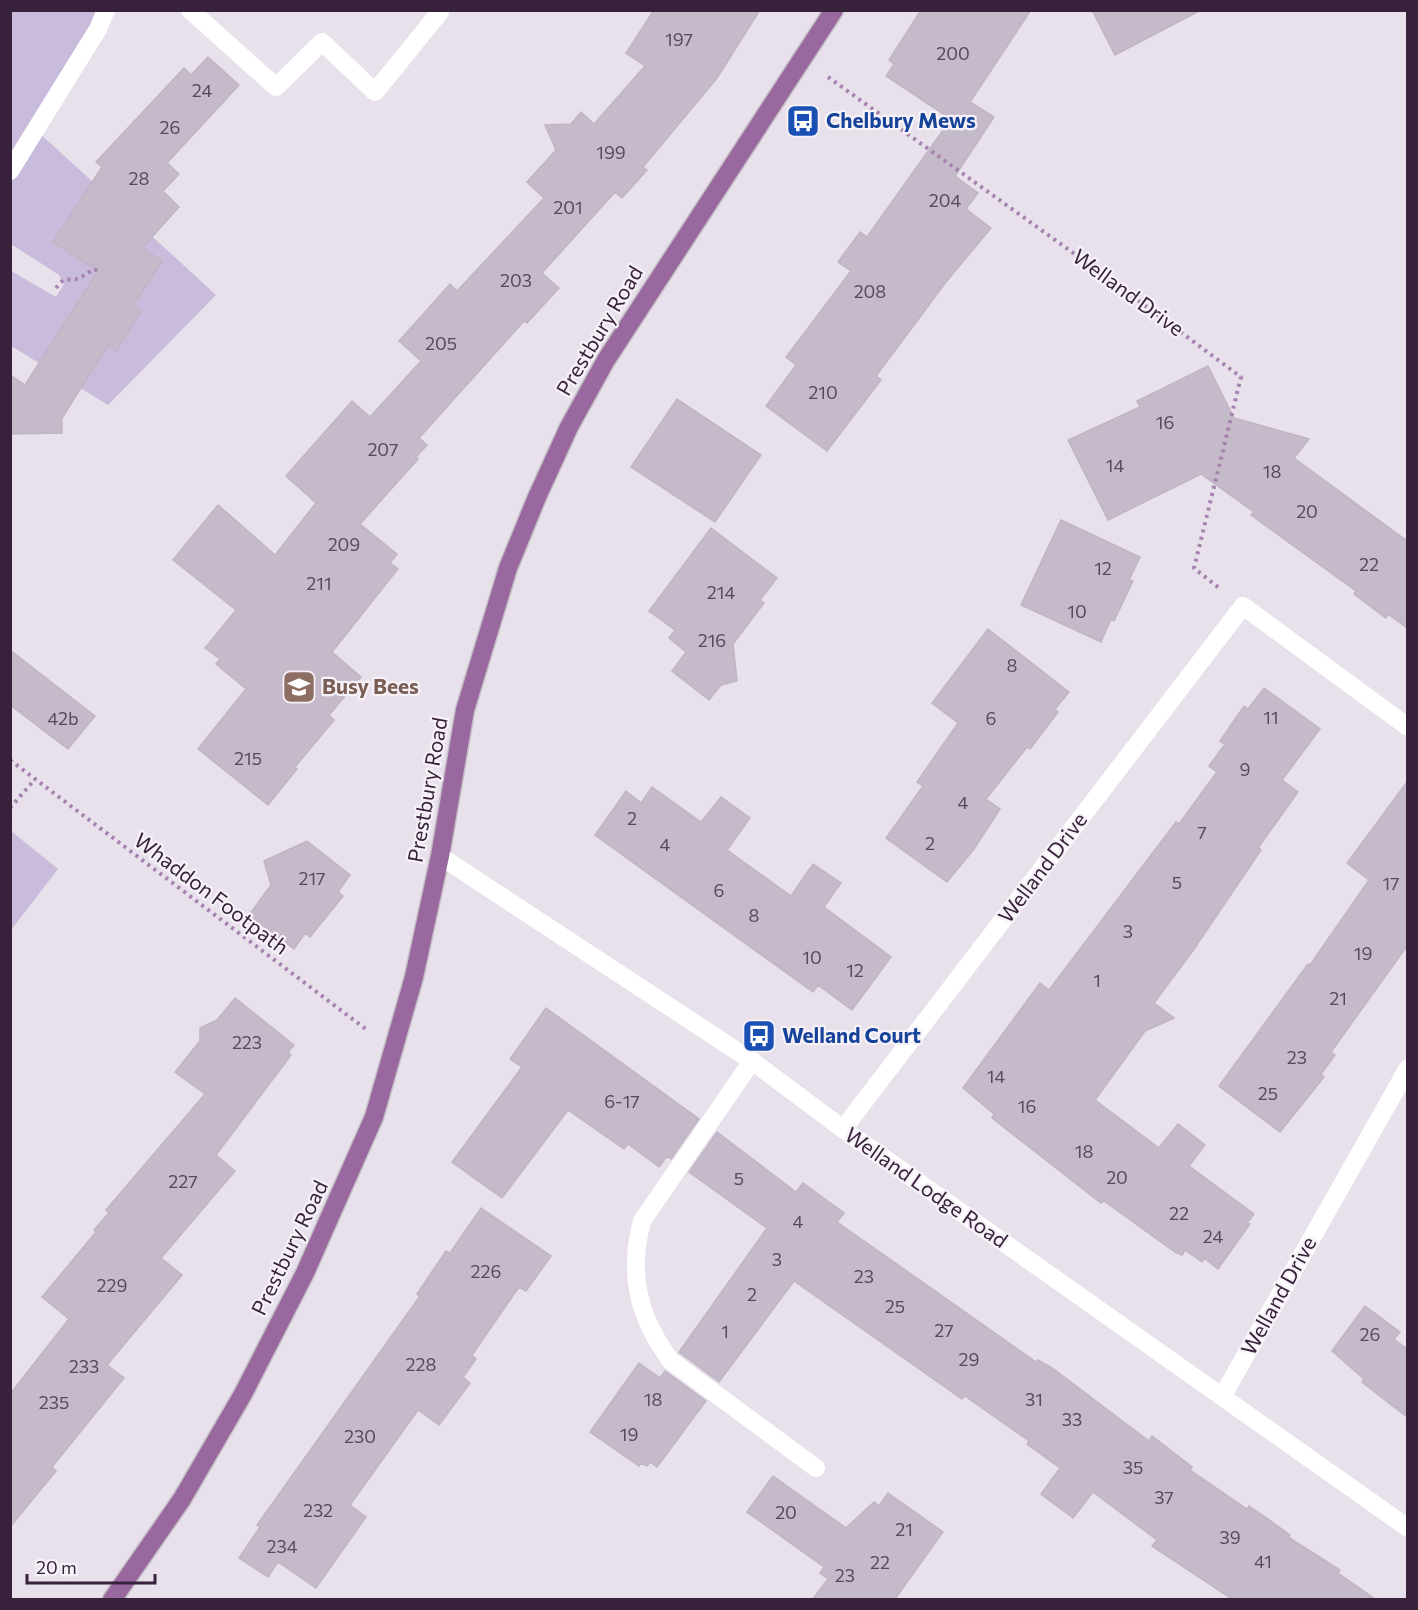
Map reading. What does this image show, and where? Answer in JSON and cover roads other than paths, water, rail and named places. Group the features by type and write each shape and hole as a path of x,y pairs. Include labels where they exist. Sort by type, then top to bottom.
{"main road":[{"name":"Prestbury Road","path":"116,1598 182,1499 248,1384 346,1183 374,1117 414,977 440,856 455,762 482,649 508,568 541,487 569,427 606,360 834,10"}],"street":[{"path":"10,171 98,29 106,10"},
{"path":"190,10 276,87 322,42 375,92 440,12"},
{"name":"Welland Drive","path":"843,1129 1243,606 1407,727"},
{"name":"Welland Lodge Road","path":"440,856 752,1061 843,1129 1407,1528"},
{"path":"752,1061 642,1221 636,1245 634,1269 637,1294 648,1326 671,1361 816,1468"},
{"name":"Welland Drive","path":"1222,1397 1407,1068"}],"place":[{"name":"Chelbury Mews","path":"803,121"},
{"name":"Busy Bees","path":"299,687"},
{"name":"Welland Court","path":"759,1036"}]}
